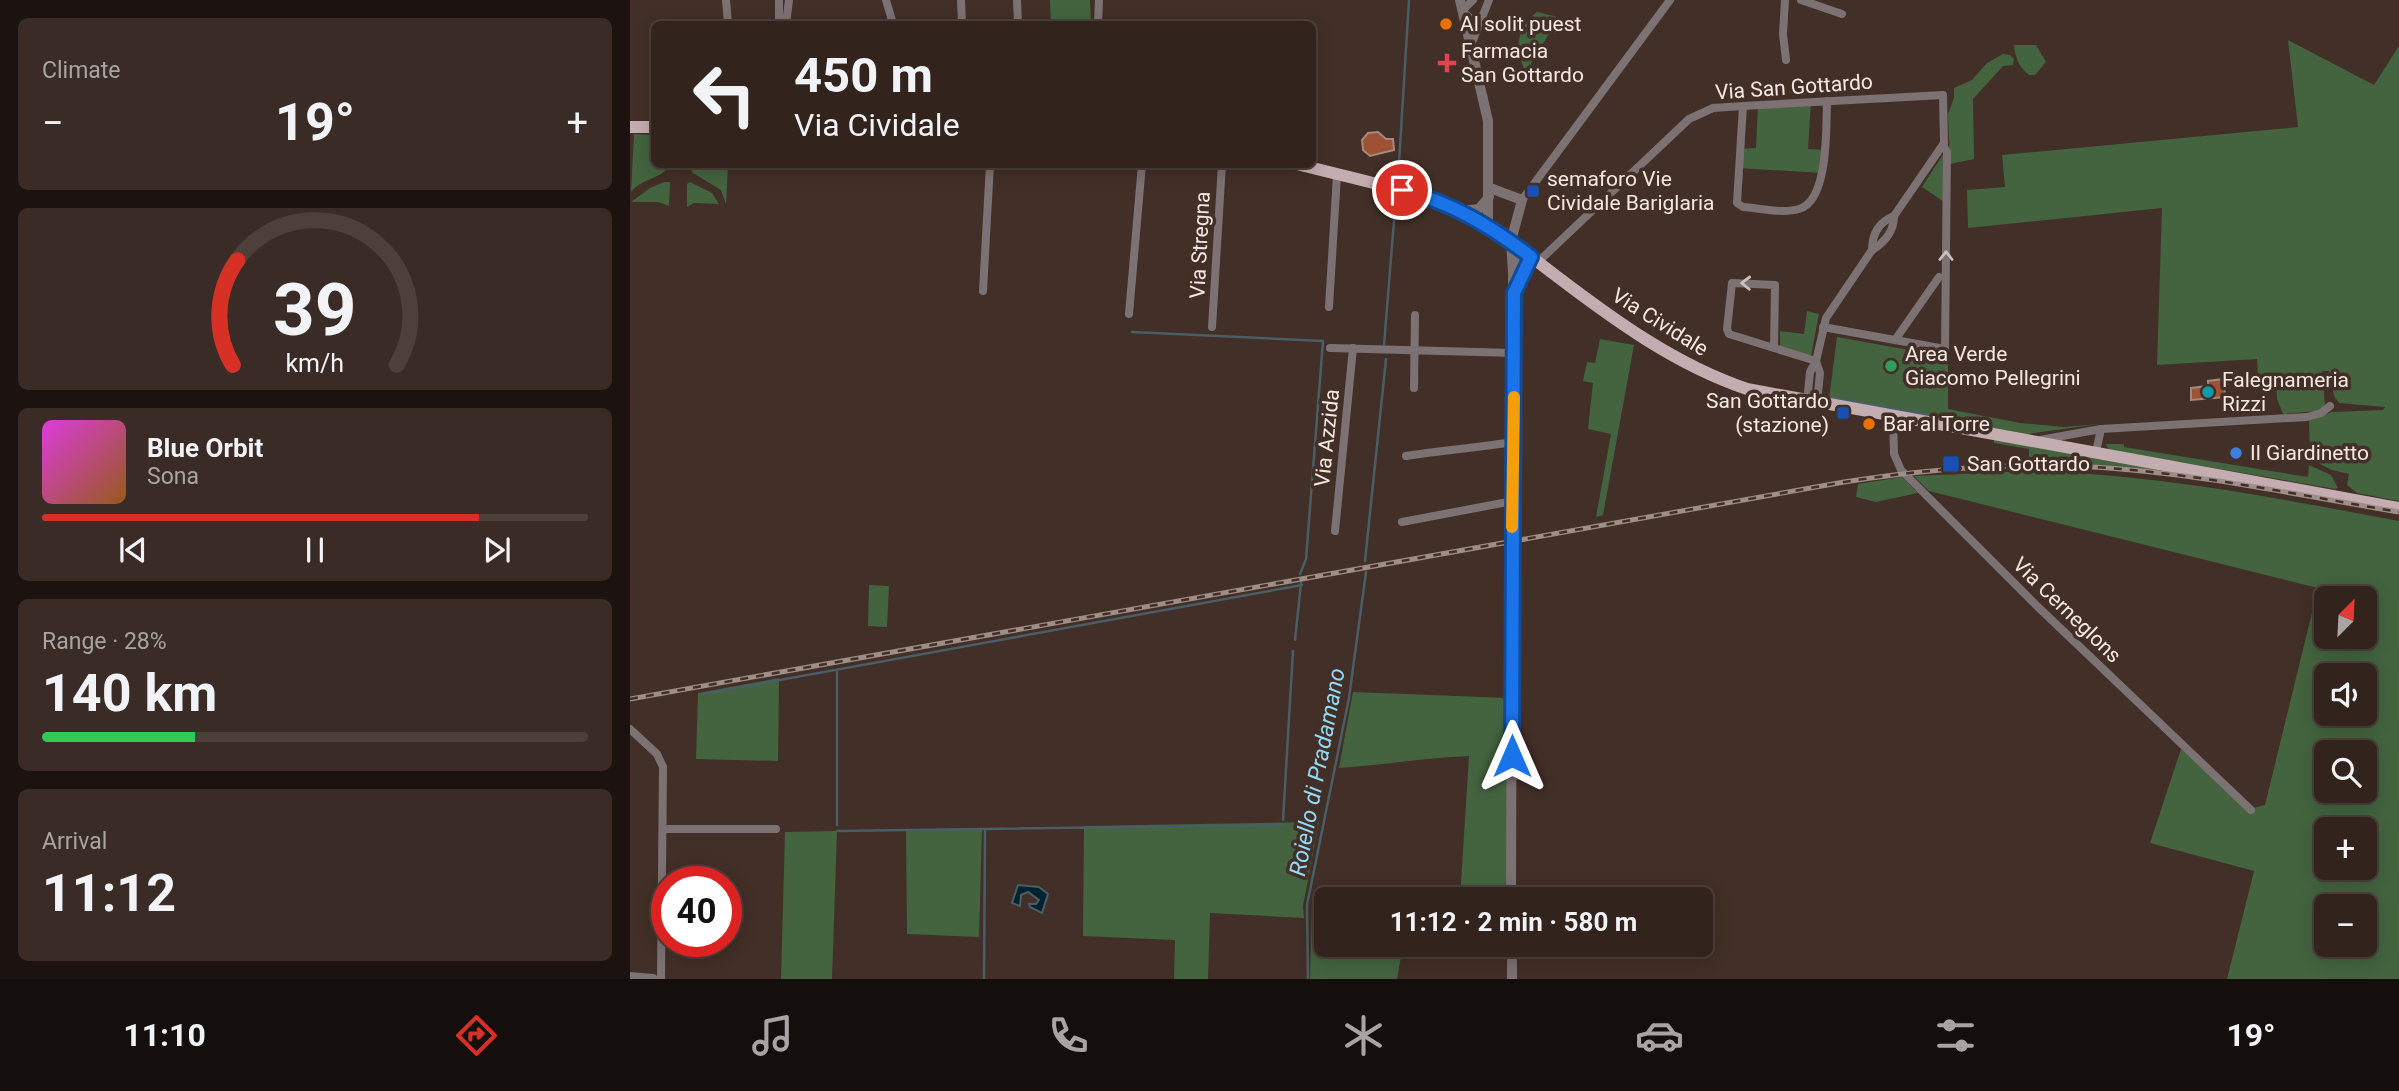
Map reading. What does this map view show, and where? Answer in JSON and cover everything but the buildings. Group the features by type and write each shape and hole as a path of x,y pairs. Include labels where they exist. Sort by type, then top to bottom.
{"main road":[{"path":"630,127 651,127"},
{"name":"Via Cividale","path":"1313,168 1420,195 1488,225 1647,341 1687,364 1747,389 2399,508"}],"street":[{"path":"726,0 728,21"},
{"path":"779,0 779,21"},
{"path":"786,21 789,0"},
{"path":"886,0 892,21"},
{"path":"961,0 962,21"},
{"path":"1017,0 1018,21"},
{"path":"1098,21 1099,0"},
{"path":"1460,0 1488,121 1488,225"},
{"path":"1462,11 1473,0"},
{"path":"1471,45 1489,0"},
{"path":"1511,887 1516,278 1511,241 1522,200 1670,0"},
{"path":"1785,0 1783,34 1786,60"},
{"path":"1801,0 1842,14"},
{"path":"1462,11 1474,22 1482,16"},
{"name":"Via San Gottardo","path":"1534,259 1689,119 1713,108 1944,95 1943,145"},
{"path":"1743,106 1737,203 1743,207 1795,210 1805,206 1822,179 1827,101"},
{"path":"1812,402 1820,373 1816,361 1823,327 1828,314 1872,250 1872,238 1884,220 1894,216 1943,145 1947,152 1945,349 1823,327"},
{"path":"983,291 990,168"},
{"path":"1129,314 1142,168"},
{"name":"Via Stregna","path":"1212,327 1222,168"},
{"path":"1329,307 1337,174"},
{"path":"1489,193 1522,200"},
{"path":"1460,211 1479,209 1489,193"},
{"path":"1516,278 1534,259"},
{"path":"1516,278 1550,272"},
{"path":"1895,340 1939,277"},
{"path":"1774,348 1775,285 1732,283 1728,332 1774,348 1816,361"},
{"path":"1414,388 1415,315"},
{"path":"1330,348 1514,353"},
{"name":"Via Azzida","path":"1335,531 1353,348"},
{"name":"Via Cividale","path":"2031,442 2102,429 2307,417 2321,413 2330,406"},
{"name":"Via Cerneglons","path":"1893,417 1894,454 1904,473 2037,606 2251,810"},
{"path":"2096,452 2102,429"},
{"path":"1406,456 1513,442"},
{"path":"1402,522 1513,501"},
{"path":"630,729 657,754 663,767 661,979"},
{"path":"663,829 776,829"},
{"path":"1511,957 1512,979"},
{"path":"630,977 653,979"}],"green space":[{"path":"1050,0 1090,0 1091,21 1051,21"},
{"path":"1537,12 1562,18 1561,32 1550,32 1526,72 1520,56 1519,40 1525,25"},
{"path":"2288,40 2374,85 2399,46 2399,501 2357,493 2347,485 2349,474 2332,470 2310,459 2309,420 2332,412 2383,410 2385,407 2339,403 2334,396 2329,371 2322,371 2325,406 2317,411 2283,414 2277,399 2276,376 2258,376 2257,359 2157,365 2162,208 1968,228 1967,190 2005,187 2002,155 2298,127"},
{"path":"2014,45 2036,45 2046,62 2035,75 2029,75 2020,65"},
{"path":"2003,54 2014,59 2013,65 2003,66 1973,99 1974,159 1950,164 1948,114 1954,98 1954,88 1972,80 1987,63"},
{"path":"1811,102 1808,149 1825,150 1823,173 1738,168 1739,149 1756,148 1758,105"},
{"path":"634,134 651,135 651,168 668,168 631,192"},
{"path":"1944,153 1944,202 1922,187"},
{"path":"690,168 728,168 726,204 721,190 693,173"},
{"path":"670,182 669,206 658,202 631,202 650,188"},
{"path":"690,182 712,193 719,204 694,203 687,207 687,184"},
{"path":"1807,311 1819,314 1811,356 1780,346 1780,331 1804,334"},
{"name":"Area Verde Giacomo Pellegrini","path":"1837,337 1948,357 1948,409 2020,423 2063,427 2100,424 2027,434 1829,399"},
{"path":"1600,339 1634,345 1603,515 1596,517 1611,434 1588,429 1593,383 1583,381 1587,362 1595,363"},
{"path":"1994,439 2177,472 2029,459 2029,449 1994,443"},
{"path":"2105,444 2124,444 2124,447 2308,477 2309,465 2331,475 2338,488 2110,450"},
{"path":"2029,471 2076,473 2215,488 2399,521 2399,979 2227,979 2254,871 2150,843 2181,749 2253,808 2265,805 2314,604 2314,649 2377,649 2377,586 2314,587 1929,491 1914,476"},
{"path":"1902,477 1918,493 1876,502 1856,497 1858,484"},
{"path":"869,585 889,586 887,627 868,626"},
{"path":"779,678 778,761 696,759 698,693"},
{"path":"1353,692 1507,698 1507,887 1461,887 1469,756 1339,768"},
{"path":"1319,822 1303,906 1304,918 1210,913 1208,979 1174,979 1175,940 1083,936 1084,826"},
{"path":"982,828 979,937 907,934 906,830"},
{"path":"837,831 832,979 781,979 785,832"},
{"path":"1312,901 1314,957 1401,957 1397,979 1310,979"}],"water":[{"path":"1018,885 1039,887 1048,894 1042,913 1030,907 1029,904 1036,904 1039,900 1028,892 1021,895 1020,906 1012,903"}],"waterway":[{"name":"Roiello di Pradamano","path":"1398,179 1409,0"},
{"name":"Roiello di Pradamano","path":"1384,345 1396,196"},
{"path":"1132,332 1323,341 1306,559 1300,574"},
{"name":"Roiello di Pradamano","path":"1365,561 1386,359"},
{"path":"1832,398 1945,418"},
{"name":"Roiello di Pradamano","path":"1308,979 1307,905 1349,698 1366,572"},
{"path":"1295,640 1301,583"},
{"path":"703,694 1302,585"},
{"path":"1283,820 1293,651"},
{"path":"837,671 837,825"},
{"path":"837,831 1283,825"},
{"path":"984,979 985,830"}],"railway":[{"path":"630,699 1906,473 2031,465 2132,470 2247,485 2399,512"}],"slow traffic":[{"path":"1512,527 1514,397"}],"place":[{"name":"Al solit puest","path":"1446,24"},
{"name":"Farmacia San Gottardo","path":"1447,63"},
{"name":"semaforo Vie Cividale Bariglaria","path":"1533,191"},
{"name":"Area Verde Giacomo Pellegrini","path":"1891,366"},
{"name":"Falegnameria Rizzi","path":"2208,392"},
{"name":"San Gottardo (stazione)","path":"1843,413"},
{"name":"Bar al Torre","path":"1869,424"},
{"name":"Il Giardinetto","path":"2236,453"},
{"name":"San Gottardo","path":"1951,464"}],"route":[{"path":"1402,190 1432,199 1488,225 1531,257 1514,293 1512,756"}]}
